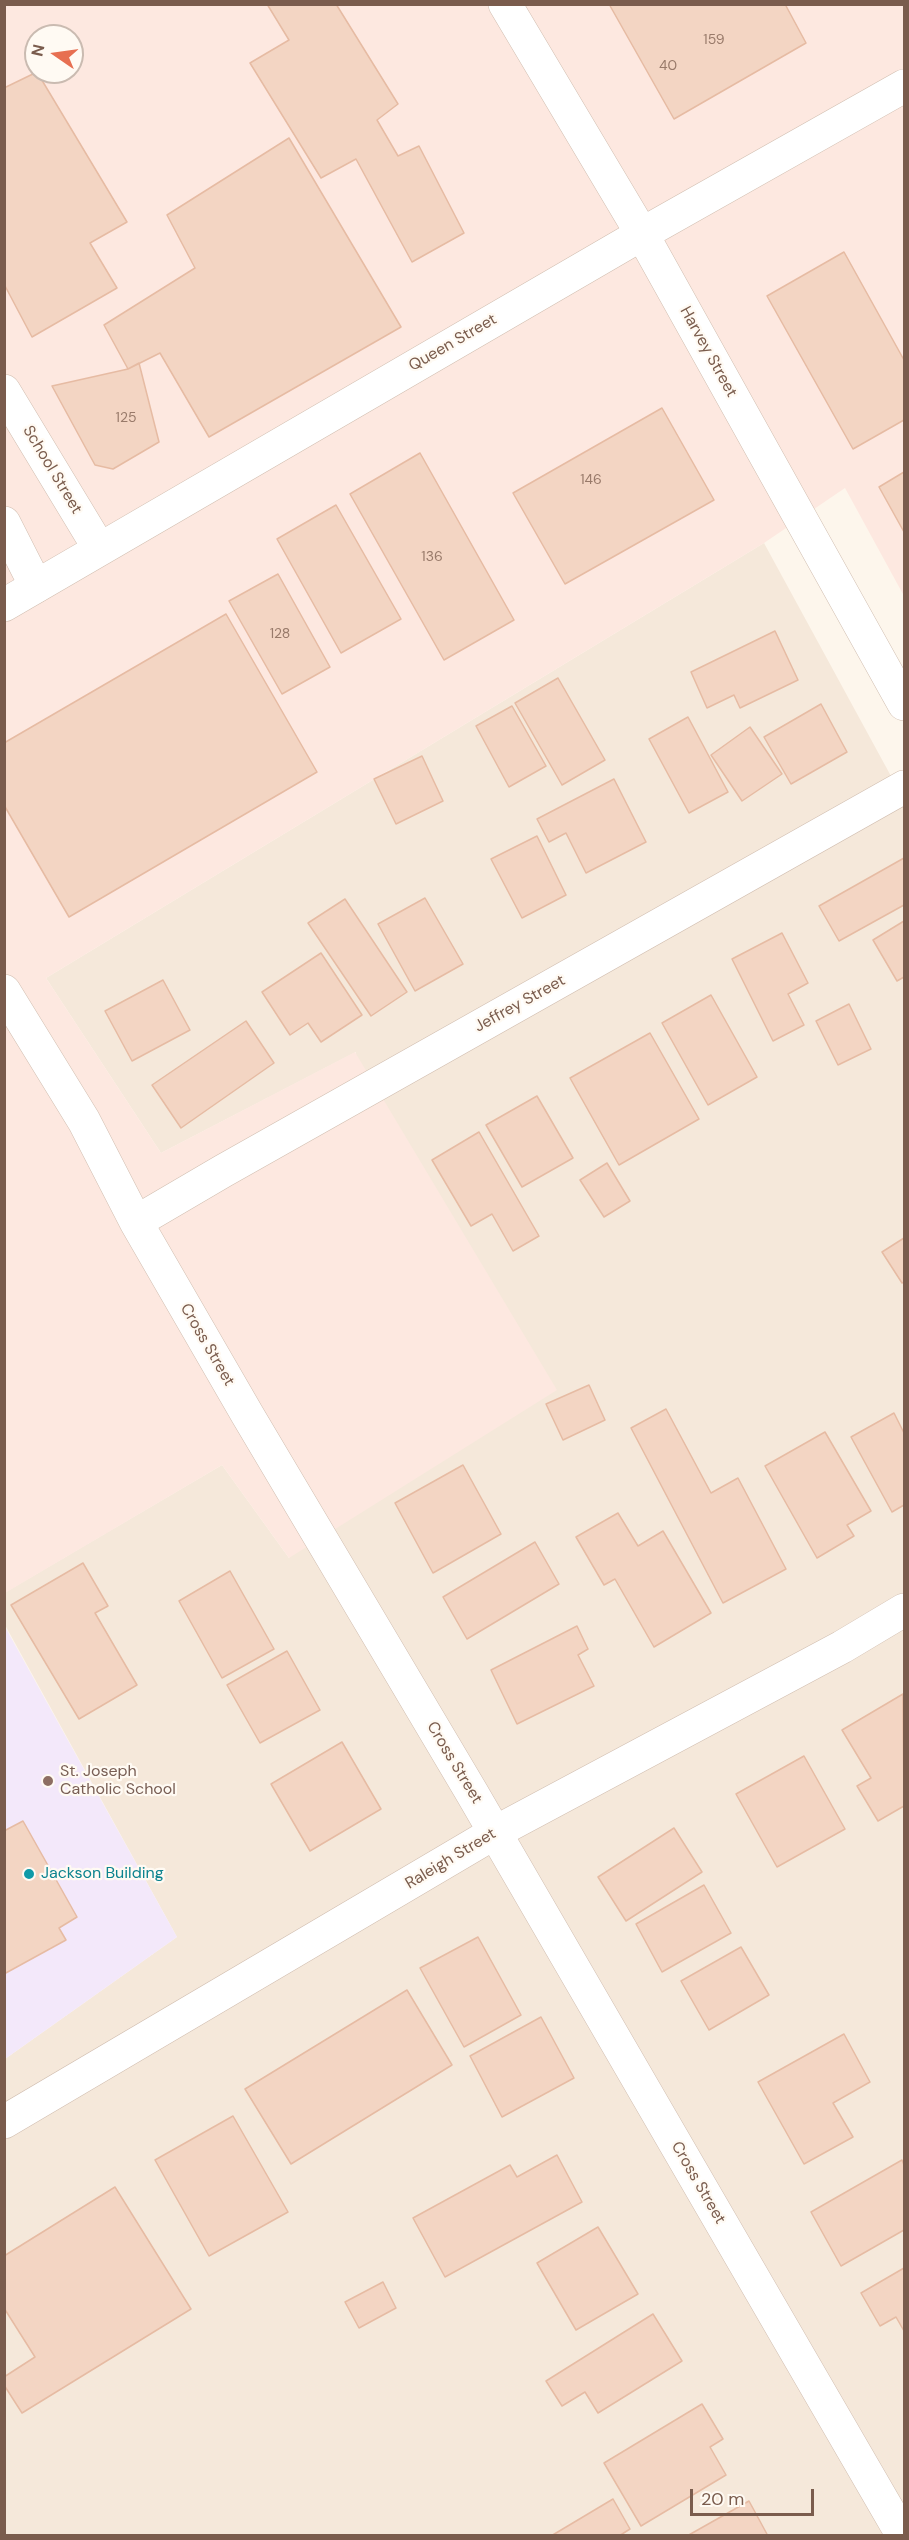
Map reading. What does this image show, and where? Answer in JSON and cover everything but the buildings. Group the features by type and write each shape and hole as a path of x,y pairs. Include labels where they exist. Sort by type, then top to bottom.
{"street":[{"name":"Harvey Street","path":"505,4 642,234 904,704"},
{"name":"Queen Street","path":"4,605 642,234 904,86"},
{"name":"School Street","path":"4,391 99,548"},
{"path":"4,523 36,586"},
{"name":"Jeffrey Street","path":"136,1222 904,787"},
{"name":"Cross Street","path":"4,992 84,1121 136,1222 903,2535"},
{"name":"Raleigh Street","path":"4,2122 494,1833 842,1647 904,1610"}],"shaded area":[{"path":"4,5 904,5 904,596 845,488 764,543 46,978 161,1153 355,1052 557,1390 289,1558 222,1465 5,1593"},
{"path":"764,543 904,800 904,2535 5,2535 5,2059 177,1937 5,1625 4,1593 222,1465 289,1558 356,1052 161,1153 46,978"},
{"name":"St. Joseph Catholic School","path":"4,1625 177,1937 5,2059 4,2059"}],"place":[{"name":"St. Joseph Catholic School","path":"48,1781"},
{"name":"Jackson Building","path":"29,1874"}]}
